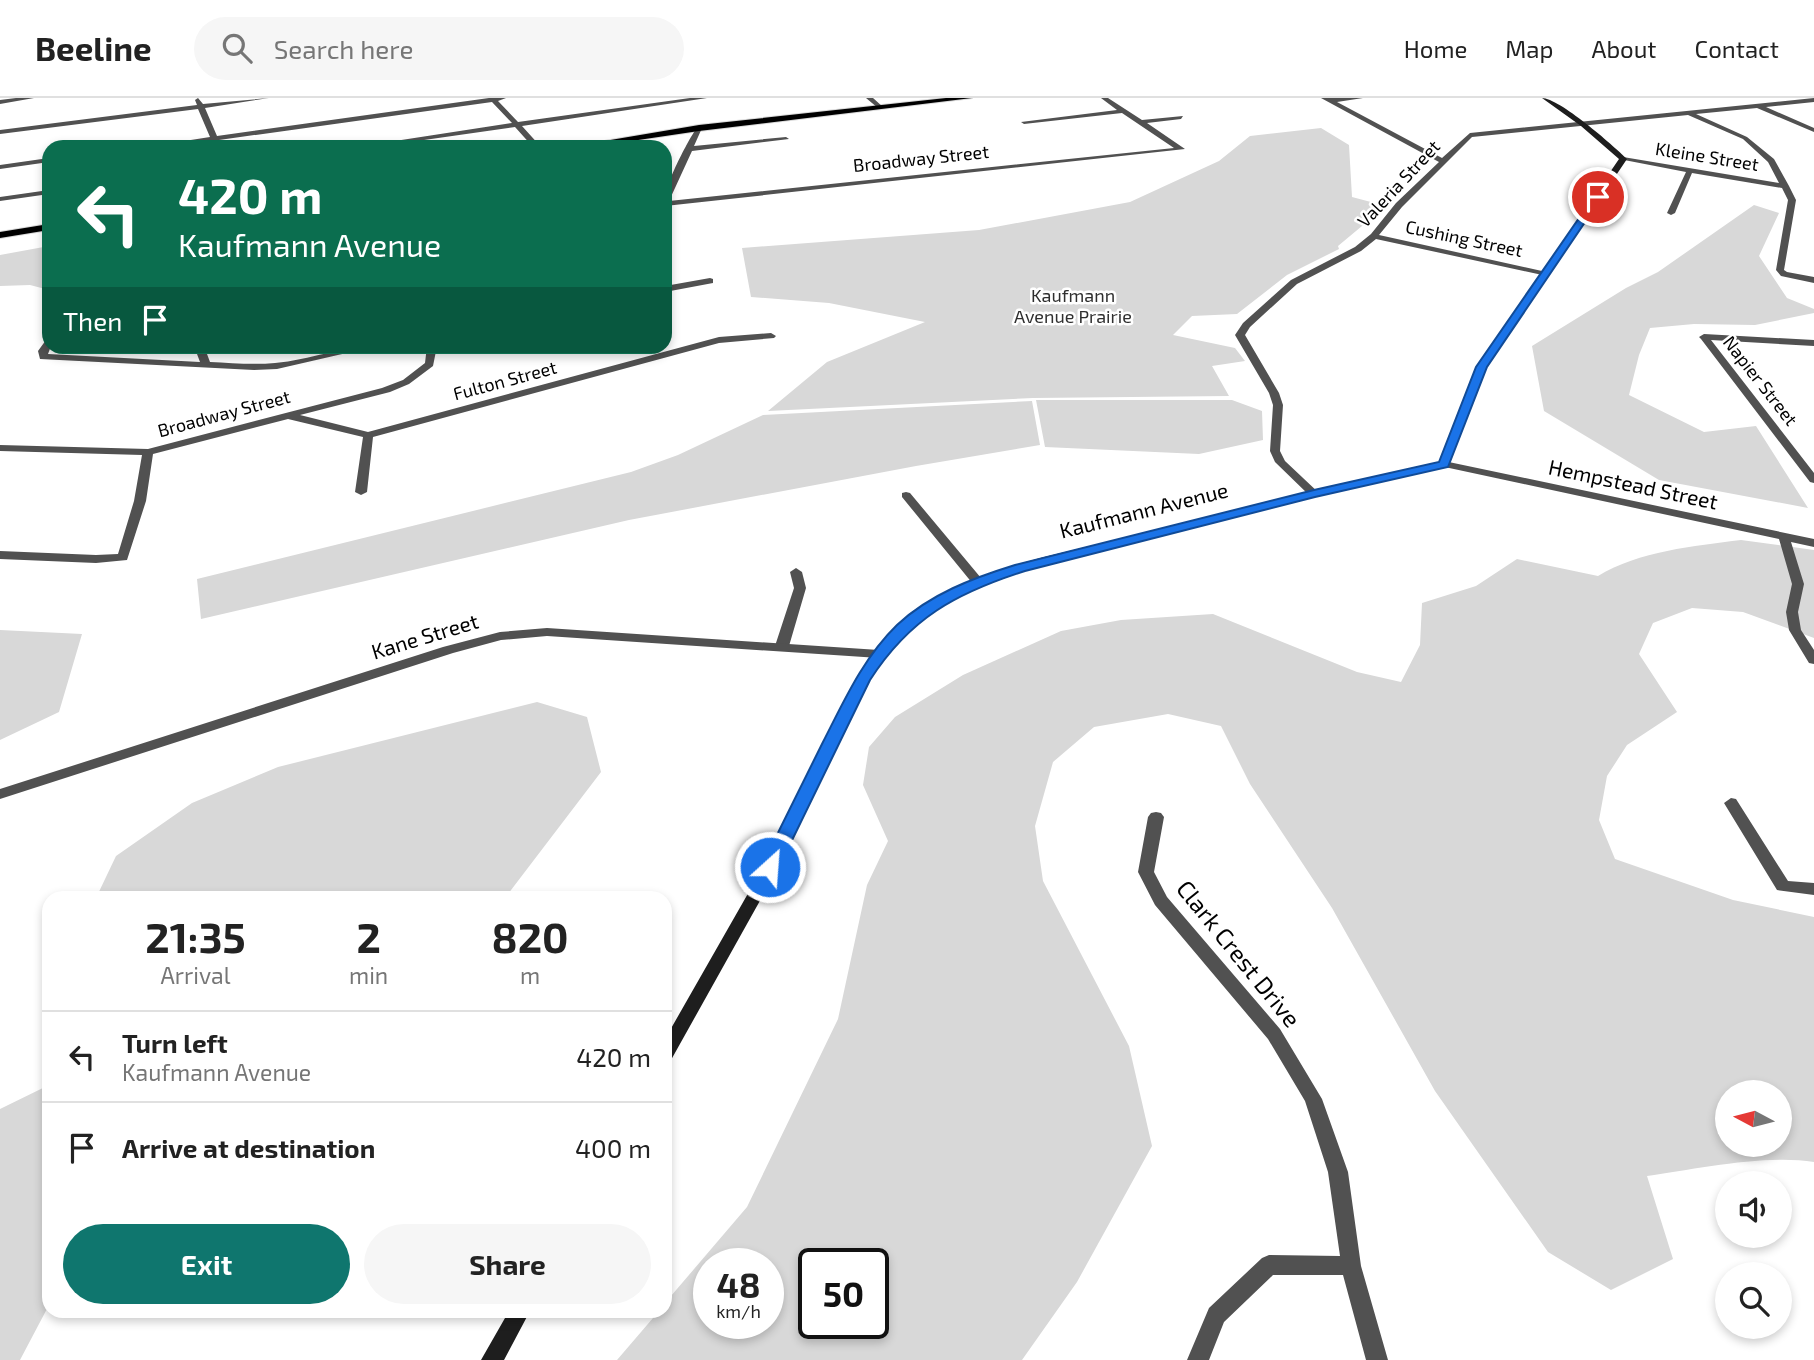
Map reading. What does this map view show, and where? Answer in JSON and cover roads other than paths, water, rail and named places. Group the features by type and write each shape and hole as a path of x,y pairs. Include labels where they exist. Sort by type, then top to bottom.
{"main road":[{"path":"619,140 699,128 968,98"},
{"path":"1444,464 1482,367 1623,159 1583,125 1545,98"},
{"path":"0,235 42,228"},
{"name":"Kaufmann Avenue","path":"672,1043 752,902 862,680 879,654 902,628 936,603 977,582 1020,568 1444,464"},
{"path":"492,1360 516,1318"}],"street":[{"path":"0,102 31,98"},
{"path":"197,98 215,138"},
{"path":"0,132 266,98"},
{"path":"201,140 503,98"},
{"path":"408,140 705,98"},
{"path":"869,98 880,107"},
{"path":"1104,98 1141,122 1181,117"},
{"path":"1327,100 1360,98"},
{"path":"493,99 531,140"},
{"path":"1327,100 1444,161"},
{"name":"Valeria Street","path":"1314,494 1280,462 1275,452 1278,405 1274,393 1240,335 1246,325 1294,282 1358,249 1374,236 1399,205 1470,135 1814,100"},
{"path":"1756,106 1814,130"},
{"path":"1024,122 1123,111"},
{"path":"1689,113 1745,138 1771,162 1792,200 1780,270 1784,274 1814,280"},
{"name":"Broadway Street","path":"672,201 1181,149 1141,122"},
{"path":"672,186 699,128"},
{"path":"688,149 786,139"},
{"name":"Kleine Street","path":"1623,159 1785,186"},
{"path":"0,167 42,161"},
{"path":"1671,213 1690,170"},
{"path":"0,199 42,193"},
{"name":"Cushing Street","path":"1374,236 1547,273"},
{"path":"672,288 710,281"},
{"name":"Fulton Street","path":"672,353 719,340 771,336"},
{"name":"Napier Street","path":"1814,343 1704,337 1814,480"},
{"path":"43,354 43,357 277,366 335,354"},
{"path":"202,354 206,365"},
{"name":"Broadway Street","path":"0,448 148,452 290,416 406,382 430,364 431,354"},
{"path":"640,362 641,354"},
{"name":"Fulton Street","path":"290,416 368,435 669,354"},
{"path":"361,492 368,435"},
{"path":"0,555 96,559 123,556 140,501 148,452"},
{"name":"Hempstead Street","path":"1444,464 1814,543"},
{"path":"906,495 977,582"},
{"path":"1784,537 1798,584 1792,611 1795,629 1814,660"},
{"path":"782,646 800,588 796,572"},
{"name":"Kane Street","path":"0,794 448,650 500,636 547,632 879,654"},
{"path":"1731,803 1783,886 1814,889"},
{"name":"Clark Crest Drive","path":"1156,817 1146,872 1161,901 1274,1034 1313,1099 1338,1172 1351,1266 1377,1360"},
{"path":"1198,1360 1216,1315 1269,1265 1351,1266"}],"park label":[{"name":"Kaufmann Avenue Prairie","path":"1073,306"}]}
